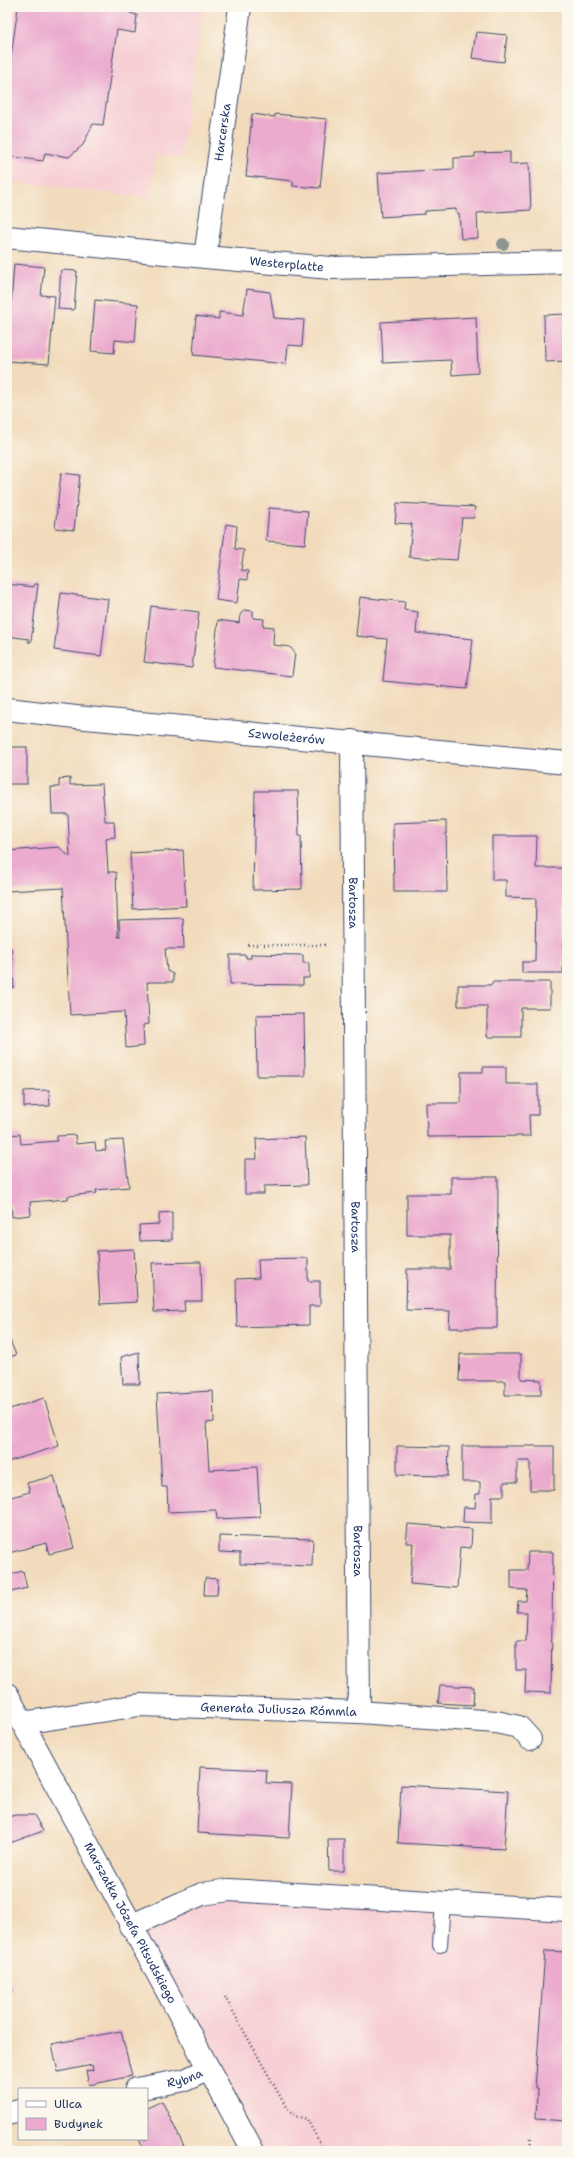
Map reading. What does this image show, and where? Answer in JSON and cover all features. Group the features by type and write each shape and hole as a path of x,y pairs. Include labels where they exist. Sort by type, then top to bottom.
{"street":[{"name":"Harcerska","path":"205,257 240,7"},
{"name":"Westerplatte","path":"7,237 331,268 567,262"},
{"name":"Szwoleżerów","path":"7,709 76,717 352,741 567,763"},
{"name":"Bartosza","path":"352,741 359,1712"},
{"name":"Marszałka Józefa Piłsudskiego","path":"7,1694 130,1926 253,2151"},
{"name":"Generała Juliusza Rómmla","path":"22,1723 140,1706 359,1712 496,1722 519,1727 530,1739"},
{"path":"130,1926 202,1894 229,1890 567,1910"},
{"name":"Rybna","path":"141,2088 185,2080 209,2069"},
{"path":"7,2114 18,2111"}],"lane":[{"path":"440,1945 443,1903"}],"path":[{"path":"248,945 353,945"},
{"path":"225,1997 286,2107 295,2116 307,2119 324,2151"},
{"path":"530,2151 531,2135"}],"shaded area":[{"path":"7,7 204,7 181,158 156,155 150,198 7,181"},
{"path":"218,1894 567,1914 567,2151 263,2151 135,1928"}],"building":[{"path":"18,7 131,7 130,13 137,15 135,33 117,30 103,125 93,124 83,145 69,157 45,153 43,161 7,156 7,71 9,71"},
{"path":"476,32 507,35 504,62 472,58"},
{"path":"252,114 275,117 275,114 327,119 320,188 293,186 293,181 246,176"},
{"path":"510,152 510,164 529,163 531,210 477,213 478,238 461,239 459,213 456,213 456,209 425,211 425,214 381,217 378,173 454,169 454,158 475,157 475,153"},
{"path":"14,264 44,267 41,295 55,296 49,364 7,361 7,331 9,331"},
{"path":"61,270 77,271 74,310 58,309"},
{"path":"247,289 270,292 274,318 304,320 302,346 288,345 286,364 193,355 196,316 219,319 219,312 243,315"},
{"path":"95,300 138,304 135,342 115,340 114,353 91,351"},
{"path":"567,314 567,361 545,362 544,315"},
{"path":"476,317 478,373 452,375 451,360 383,363 381,322"},
{"path":"61,473 80,475 74,530 55,528"},
{"path":"397,503 475,507 474,518 462,518 457,560 409,557 412,524 395,523"},
{"path":"269,508 308,511 305,544 266,541"},
{"path":"226,524 237,526 235,549 244,550 241,570 248,571 247,580 240,579 237,603 216,600"},
{"path":"7,584 34,587 34,584 38,584 31,642 28,642 29,639 7,636"},
{"path":"61,593 108,599 101,656 54,650"},
{"path":"360,597 405,602 404,610 418,612 416,633 473,639 467,689 383,681 387,639 356,636"},
{"path":"151,606 199,612 192,668 144,662"},
{"path":"244,610 253,611 253,618 264,619 263,626 274,627 273,645 290,647 295,653 292,676 213,667 218,620 239,623 240,615"},
{"path":"7,747 27,747 27,784 7,784"},
{"path":"70,778 70,785 102,784 105,821 114,821 115,837 106,838 108,872 116,872 118,937 120,937 119,920 183,918 184,949 165,949 167,971 173,974 173,982 147,982 149,1024 143,1025 144,1046 126,1048 124,1012 70,1015 63,888 7,891 7,851 59,847 70,857 68,814 52,814 51,787 59,787 59,779"},
{"path":"255,791 298,791 302,889 253,890"},
{"path":"446,821 447,892 394,892 393,823"},
{"path":"492,836 537,836 536,868 564,868 563,973 522,973 522,962 535,962 536,898 506,897 506,880 492,880"},
{"path":"183,850 186,906 133,909 130,853"},
{"path":"7,948 11,948 14,987 7,990"},
{"path":"251,954 303,955 303,963 309,963 309,978 303,978 303,985 230,984 230,955 246,955 246,958 251,958"},
{"path":"492,982 550,982 550,1008 521,1008 521,1037 487,1037 487,1006 458,1006 458,985 492,985"},
{"path":"304,1014 305,1076 257,1076 256,1015"},
{"path":"483,1067 506,1067 506,1084 538,1084 538,1115 529,1115 530,1136 427,1137 426,1103 461,1103 461,1072 483,1072"},
{"path":"49,1090 50,1106 24,1107 24,1091"},
{"path":"20,1134 21,1144 57,1141 57,1136 75,1135 76,1144 95,1142 96,1151 106,1150 105,1141 123,1140 129,1187 96,1190 97,1193 68,1196 68,1199 30,1202 31,1215 12,1217 11,1204 7,1204 7,1135"},
{"path":"305,1137 307,1185 264,1186 264,1194 245,1194 245,1159 257,1159 256,1139"},
{"path":"451,1177 498,1177 497,1328 449,1328 450,1311 406,1310 407,1269 450,1269 450,1235 407,1235 407,1194 451,1194"},
{"path":"172,1212 172,1240 140,1241 139,1225 159,1224 159,1213"},
{"path":"134,1249 137,1302 100,1304 97,1251"},
{"path":"308,1258 308,1281 320,1281 320,1306 309,1306 309,1325 237,1327 236,1279 259,1278 258,1259"},
{"path":"201,1262 202,1301 184,1301 185,1311 154,1312 152,1263"},
{"path":"7,1333 16,1355 7,1358"},
{"path":"139,1352 140,1384 123,1384 121,1357"},
{"path":"460,1354 521,1354 521,1379 541,1380 541,1395 505,1395 505,1381 459,1381"},
{"path":"213,1391 214,1422 206,1423 209,1470 257,1467 260,1517 217,1519 216,1510 168,1512 167,1487 162,1487 157,1394"},
{"path":"44,1398 59,1446 7,1462 7,1410"},
{"path":"397,1446 449,1447 448,1476 397,1475"},
{"path":"462,1446 554,1446 554,1490 530,1490 530,1461 517,1461 517,1482 504,1482 504,1496 492,1496 492,1523 463,1522 464,1507 475,1508 476,1494 480,1494 480,1482 462,1482"},
{"path":"54,1476 74,1548 49,1554 46,1543 9,1553 7,1498 30,1492 27,1483"},
{"path":"408,1524 472,1529 471,1548 460,1547 457,1588 410,1584 413,1543 406,1543"},
{"path":"219,1536 313,1539 312,1566 240,1564 240,1553 219,1552"},
{"path":"528,1552 553,1552 551,1693 525,1692 526,1670 516,1670 516,1641 526,1641 527,1612 517,1612 518,1601 526,1601 527,1590 511,1589 511,1570 527,1570"},
{"path":"23,1571 27,1588 7,1593 7,1575"},
{"path":"205,1578 218,1579 217,1595 204,1595"},
{"path":"440,1685 474,1687 473,1705 438,1703"},
{"path":"200,1767 267,1770 266,1783 292,1784 289,1838 197,1833"},
{"path":"401,1785 508,1791 504,1849 398,1843"},
{"path":"16,1815 34,1815 43,1831 7,1844 7,1817"},
{"path":"328,1839 344,1839 344,1871 329,1871"},
{"path":"545,1951 567,1952 567,2121 536,2119 537,2089 535,2089"},
{"path":"7,1968 12,1991 7,1992"},
{"path":"121,2031 132,2076 89,2085 86,2071 93,2070 92,2065 58,2072 52,2044"},
{"path":"162,2101 186,2151 156,2151 154,2148 144,2151 139,2140 148,2140 148,2108"}]}
